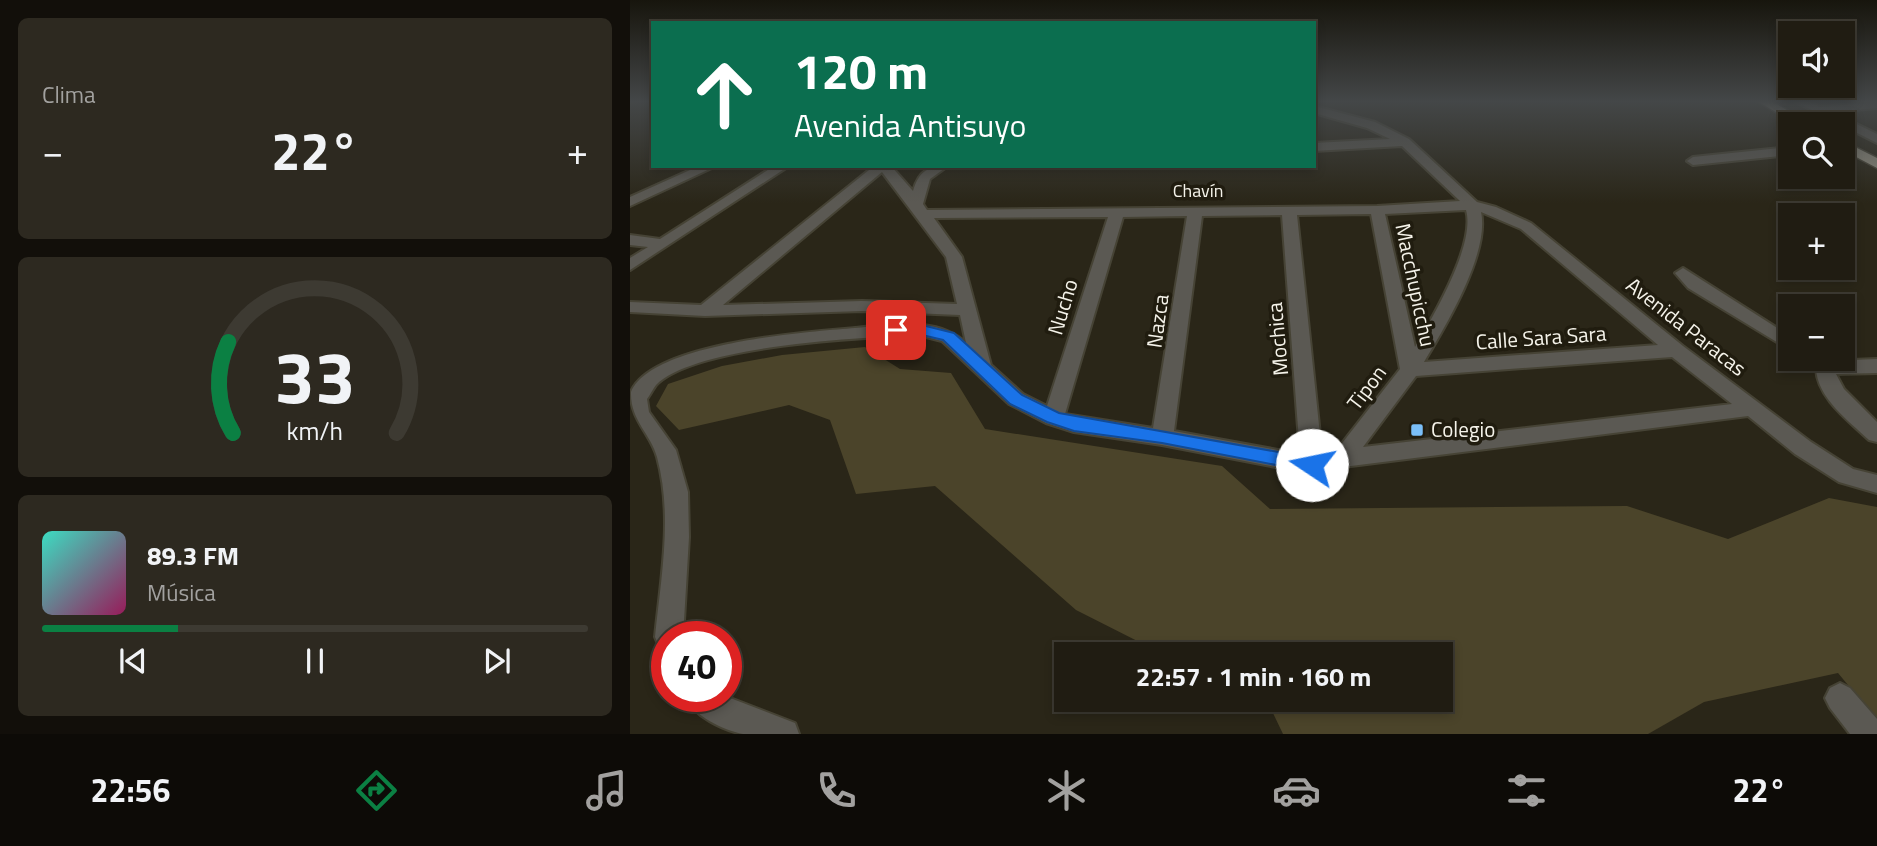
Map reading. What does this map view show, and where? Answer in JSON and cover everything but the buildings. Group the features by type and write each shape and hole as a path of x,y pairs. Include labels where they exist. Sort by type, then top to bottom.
{"main road":[{"path":"1855,152 1877,164"}],"street":[{"path":"1392,135 1405,142 1472,205"},
{"path":"1316,147 1405,142"},
{"path":"1693,161 1778,152"},
{"path":"630,202 706,168"},
{"path":"630,265 780,168"},
{"path":"705,311 881,168"},
{"path":"885,168 920,209 954,257 982,369"},
{"path":"920,209 924,177 939,168"},
{"name":"Chavín","path":"920,209 1377,210 1472,205"},
{"name":"Avenida Paracas","path":"1472,205 1511,217 1526,226 1676,351 1752,408 1847,476 1875,485"},
{"name":"Tipon","path":"1343,457 1409,370 1447,309 1476,233 1472,205"},
{"name":"Nazca","path":"1162,437 1173,376 1195,210"},
{"name":"Mochica","path":"1289,210 1312,465"},
{"name":"Macchupicchu","path":"1377,210 1409,370"},
{"name":"Nucho","path":"1053,418 1117,211"},
{"path":"630,240 663,244"},
{"path":"1683,273 1694,284 1778,336"},
{"path":"630,307 705,311 862,306 969,310"},
{"path":"670,621 677,503 667,451 636,408 637,396 650,379 686,361 736,347 896,330 922,330 948,337 1016,400 1053,418 1074,424 1162,437 1312,465 1343,457 1705,416 1752,408"},
{"name":"Calle Sara Sara","path":"1409,370 1676,351"},
{"path":"1855,365 1877,366"},
{"path":"1823,371 1832,390 1877,434"},
{"path":"1840,698 1870,734"},
{"path":"724,712 780,733"}],"shaded area":[{"path":"865,347 900,369 951,373 985,429 1222,466 1270,509 1627,506 1728,539 1829,498 1877,507 1877,720 1838,673 1704,702 1648,734 1283,734 1272,712 1453,712 1453,642 1139,642 1076,610 935,486 856,494 830,420 789,405 679,430 656,406 668,384 722,366 782,355"}],"place":[{"name":"Colegio","path":"1417,430"}],"route":[{"path":"896,330 922,330 948,337 1016,400 1053,418 1074,424 1162,437 1312,465"}]}
